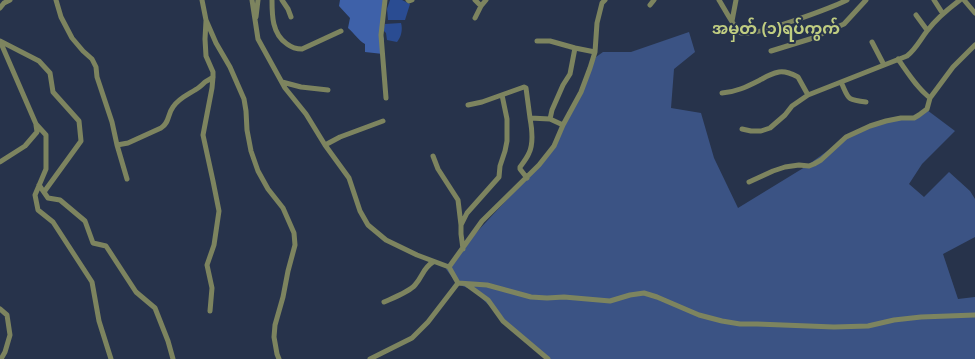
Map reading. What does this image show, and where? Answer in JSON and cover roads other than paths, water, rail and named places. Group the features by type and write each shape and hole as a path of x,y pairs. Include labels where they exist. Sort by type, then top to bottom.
{"street":[{"path":"0,8 4,3 10,0"},
{"path":"56,0 60,17 72,38 92,59 96,67 97,77 112,122 127,180"},
{"path":"202,0 206,20 216,43 230,67 244,99 248,137 258,171 268,189 283,208 294,233 295,245 274,337 279,359"},
{"path":"252,0 258,39 285,88 306,114 325,145 349,178 360,211 368,225 386,240 449,268 458,283"},
{"path":"256,24 258,0"},
{"path":"272,0 273,22 278,35 282,41 290,46 302,49 341,31"},
{"path":"282,0 291,17"},
{"path":"385,0 381,35 386,98"},
{"path":"475,0 482,6"},
{"path":"475,18 486,0"},
{"path":"449,268 482,221 527,178 554,146 563,124 581,92 595,52 597,23 602,3 605,0"},
{"path":"719,0 737,31 742,34 758,32 835,6 846,0"},
{"path":"732,21 736,0"},
{"path":"771,50 810,39 844,24 866,0"},
{"path":"934,0 943,14"},
{"path":"742,129 761,131 770,128 785,115 792,106 808,95 907,56 913,51 927,30 960,0"},
{"path":"964,0 975,13"},
{"path":"916,15 927,30"},
{"path":"206,20 204,39 206,56 213,72 213,77 204,135 219,211 214,245 207,265 212,288 210,311"},
{"path":"0,162 25,146 37,132 36,124 0,41 39,61 50,73 53,92 79,121 81,141 44,192"},
{"path":"537,41 550,41 595,52"},
{"path":"872,42 884,65"},
{"path":"748,182 785,166 809,166 814,164 821,160 846,136 870,126 901,118 914,118 926,109 930,98 952,67 975,45"},
{"path":"550,119 552,110 563,85 570,74 575,48"},
{"path":"898,59 913,80 930,98"},
{"path":"722,93 732,92 744,88 767,76 779,72 788,73 798,77 808,95"},
{"path":"118,145 128,143 164,126 172,108 176,103 184,96 197,90 213,77"},
{"path":"282,82 302,87 328,90"},
{"path":"841,82 847,96 850,99 866,102"},
{"path":"468,105 482,102 522,87 526,88 532,128 531,148 520,169 527,178"},
{"path":"461,225 467,213 478,199 499,177 500,166 508,141 507,119 502,95"},
{"path":"530,118 550,119 563,124"},
{"path":"325,145 340,137 383,121"},
{"path":"36,124 46,135 46,169 35,195 38,210 53,222 92,282 99,321 111,359"},
{"path":"433,156 438,169 458,200 463,248"},
{"path":"39,185 48,198 60,200 85,221 93,243 106,246 136,292 155,308 168,341 172,359"},
{"path":"384,302 416,284 425,267 433,262"},
{"path":"458,283 487,285 531,296 547,298 564,297 610,302 630,295 644,293 657,296 699,315 740,324 834,327 868,326 894,320 921,317 975,315"},
{"path":"370,359 412,338 428,322 458,283"},
{"path":"465,283 488,300 503,321 540,357 548,359"},
{"path":"0,309 7,314 10,335 1,359"}],"district":[{"name":"အမှတ် (၁)ရပ်ကွက်","path":"776,30"}]}
